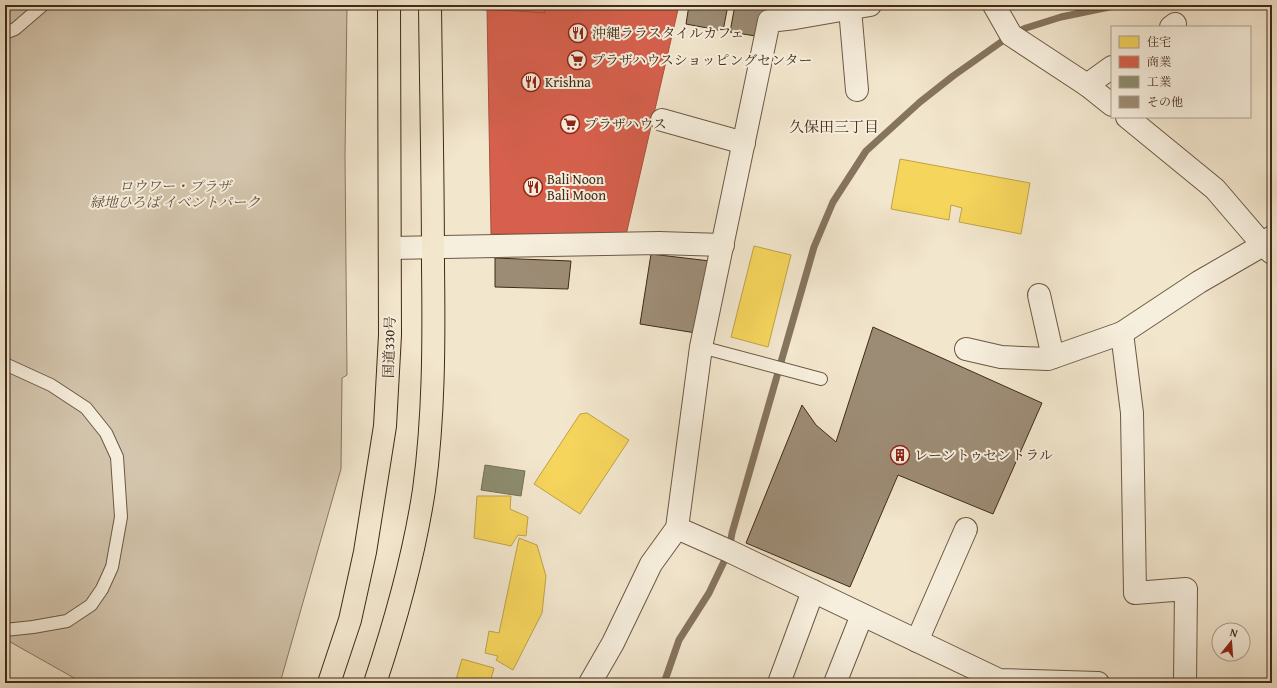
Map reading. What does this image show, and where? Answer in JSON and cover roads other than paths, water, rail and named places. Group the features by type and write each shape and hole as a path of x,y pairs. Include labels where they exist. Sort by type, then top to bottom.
{"highway":[{"name":"国道330号","path":"329,683 350,620 365,552 385,426 390,334 391,248 389,5"},
{"path":"375,683 390,636 412,555 424,489 431,422 434,329 430,5"}],"street":[{"path":"994,5 1011,35 1087,85 1111,104"},
{"path":"590,683 613,643 651,564 677,528 701,347 769,21 795,12 860,7 856,90"},
{"path":"1087,85 1111,68"},
{"path":"966,349 1001,357 1048,359 1054,357 1122,333 1199,282 1269,245 1215,189 1128,118"},
{"path":"662,120 744,144"},
{"path":"391,248 659,243 723,245"},
{"path":"1039,294 1054,357"},
{"path":"1122,333 1132,413 1135,593 1186,589 1185,683"},
{"path":"677,528 862,614 999,680 1098,683"},
{"path":"918,641 966,529"},
{"path":"779,683 813,591"},
{"path":"835,683 862,614"}],"lane":[{"path":"5,33 15,29 43,5"},
{"path":"701,347 821,379"},
{"path":"5,364 51,385 86,408 106,433 116,457 121,517 112,567 102,589 91,604 67,621 5,630"}],"waterway":[{"path":"664,683 679,640 709,593 729,551 732,533 814,247 833,202 866,151 920,102 953,76 1011,35 1026,28 1061,17 1119,5"}],"place":[{"name":"沖縄ララスタイルカフェ","path":"578,33"},
{"name":"プラザハウスショッピングセンター","path":"577,60"},
{"name":"Krishna","path":"531,82"},
{"name":"プラザハウス","path":"570,124"},
{"name":"Bali Noon Bali Moon","path":"533,187"},
{"name":"レーントゥセントラル","path":"900,455"}],"district":[{"name":"久保田三丁目","path":"834,126"}],"park label":[{"name":"ロウワー・プラザ 緑地ひろば イベントパーク","path":"175,194"}]}
